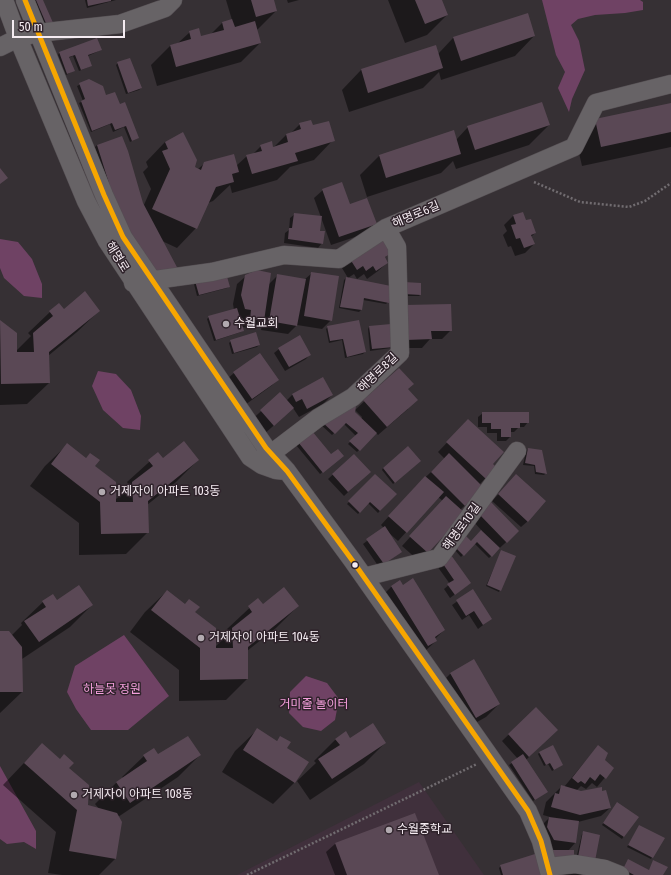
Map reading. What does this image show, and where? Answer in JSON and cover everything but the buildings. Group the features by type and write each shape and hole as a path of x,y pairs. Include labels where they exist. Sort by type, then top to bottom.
{"street":[{"name":"해명로","path":"4,0 18,38 86,201 107,241 133,283 250,457 262,465 276,470 287,470"},
{"name":"해명로","path":"25,0 37,33 104,194 124,237 266,448 287,470 528,811 541,841 549,871"},
{"path":"0,47 18,38 37,33 120,24 167,3"},
{"name":"해명로6길","path":"133,283 212,272 284,254 339,259 386,228 574,147 596,103 671,84"},
{"name":"해명로8길","path":"272,454 318,418 353,397 400,353 397,247 386,228"},
{"name":"해명로10길","path":"364,577 439,558 517,451"},
{"path":"549,871 575,864 605,869 620,875"}],"path":[{"path":"513,173 580,202 629,207 645,201 671,183"},
{"path":"247,875 490,757"}],"shaded area":[{"name":"수월중학교","path":"419,782 484,875 237,875"}],"green space":[{"path":"542,0 640,0 643,2 643,10 595,15 578,19 571,25 579,41 585,70 572,99 569,112 558,88 565,72 556,55"},
{"path":"0,239 18,242 32,259 42,284 42,298 24,296 4,278 0,268"},
{"path":"98,371 116,374 131,390 141,416 140,430 123,428 103,410 92,386"},
{"name":"하늘못 정원","path":"124,635 169,696 128,730 91,730 76,709 67,692 75,666"},
{"name":"거미줄 놀이터","path":"306,676 327,683 339,699 335,720 321,731 303,727 289,713 290,692"},
{"path":"0,766 36,831 36,849 24,842 7,844 0,839"}],"transit line":[{"path":"25,0 104,195 123,237 266,448 287,471 352,560 528,811 541,841 550,875"}],"place":[{"name":"수월교회","path":"226,324"},
{"name":"거제자이 아파트 103동","path":"102,492"},
{"name":"거제자이 아파트 104동","path":"201,638"},
{"name":"거제자이 아파트 108동","path":"74,795"},
{"name":"수월중학교","path":"389,830"}]}
